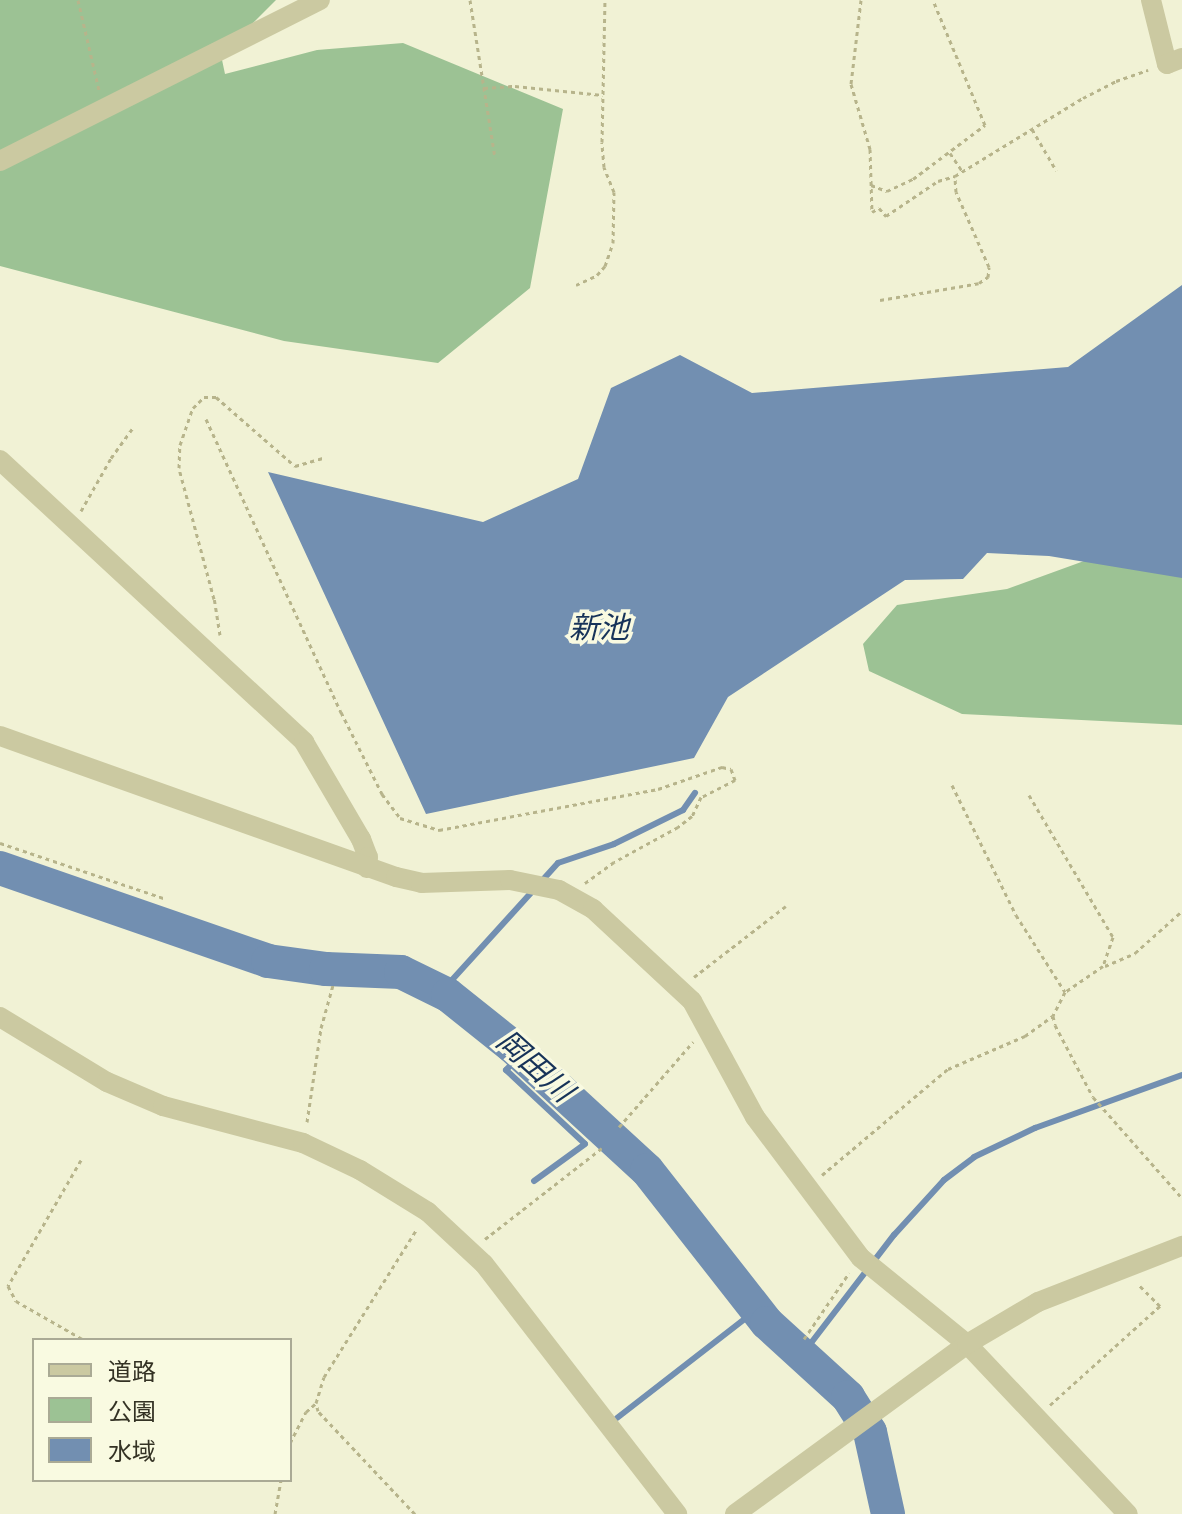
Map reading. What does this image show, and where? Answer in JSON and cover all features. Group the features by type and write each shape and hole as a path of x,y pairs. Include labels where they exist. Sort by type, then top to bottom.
{"street":[{"path":"0,161 320,0"},
{"path":"1151,0 1174,61"},
{"path":"0,460 304,742 361,839 368,857 367,868"},
{"path":"0,736 367,868 421,883 510,880 559,890 593,909 680,987 708,1027 755,1117 861,1258 967,1344 1128,1514"},
{"path":"2,1022 107,1082 163,1106 303,1143 360,1170 428,1212 471,1250 677,1514"},
{"path":"735,1514 967,1344 1038,1302 1182,1246"}],"path":[{"path":"78,0 89,61 106,105"},
{"path":"470,0 495,158"},
{"path":"576,285 597,275 605,266 613,243 614,192 603,155 605,0"},
{"path":"861,0 851,84 870,149 872,212 879,208 886,216 938,181 955,176 1116,81 1174,61"},
{"path":"871,185 887,191 913,179 985,125 933,0"},
{"path":"484,88 515,86 603,95"},
{"path":"1032,129 1056,170"},
{"path":"950,153 962,171"},
{"path":"880,300 979,283 988,277 989,267 956,192 955,176"},
{"path":"209,655 219,644 220,634 179,468 180,445 193,408 204,397 216,397 295,466 323,458"},
{"path":"206,419 341,712 382,794 400,818 439,830 658,789 722,767 731,769 735,780 701,797 692,816 606,867 579,888 573,898"},
{"path":"69,526 134,426"},
{"path":"952,785 1016,915 1065,992"},
{"path":"807,1187 948,1069 1025,1036 1053,1016 1065,992 1103,966 1112,948 1110,928 1029,795"},
{"path":"0,843 166,899"},
{"path":"680,987 786,906"},
{"path":"1103,966 1110,966 1135,953 1182,911"},
{"path":"303,1143 321,1028 333,985"},
{"path":"1053,1016 1093,1097 1182,1198"},
{"path":"619,1127 708,1027"},
{"path":"471,1250 602,1148"},
{"path":"81,1160 8,1286 16,1301 81,1338"},
{"path":"292,1439 306,1412 316,1403 324,1377 428,1212"},
{"path":"804,1339 861,1258"},
{"path":"1036,1417 1160,1306 1137,1283 1130,1264"},
{"path":"316,1403 318,1411 415,1514"},
{"path":"275,1514 281,1482"}],"green space":[{"path":"0,0 276,0 221,55 225,74 317,50 403,43 563,109 530,288 438,363 284,341 0,266"},
{"path":"1095,557 1182,563 1182,725 962,714 869,671 863,644 897,605 1007,589"}],"water":[{"name":"新池","path":"1182,285 1182,578 1049,556 987,553 963,579 905,580 728,697 694,758 426,814 268,472 483,522 578,479 611,388 680,355 752,393 1068,367"}],"waterway":[{"path":"442,991 558,863 614,844 683,810 695,793"},
{"name":"岡田川","path":"0,868 268,961 326,969 401,972 448,995 512,1046 647,1170 767,1323 848,1397 870,1432 888,1514"},
{"path":"521,1054 506,1070 585,1144 534,1181"},
{"path":"801,1356 894,1235 944,1180 974,1157 1035,1128 1182,1075"},
{"path":"617,1418 756,1310"}]}
